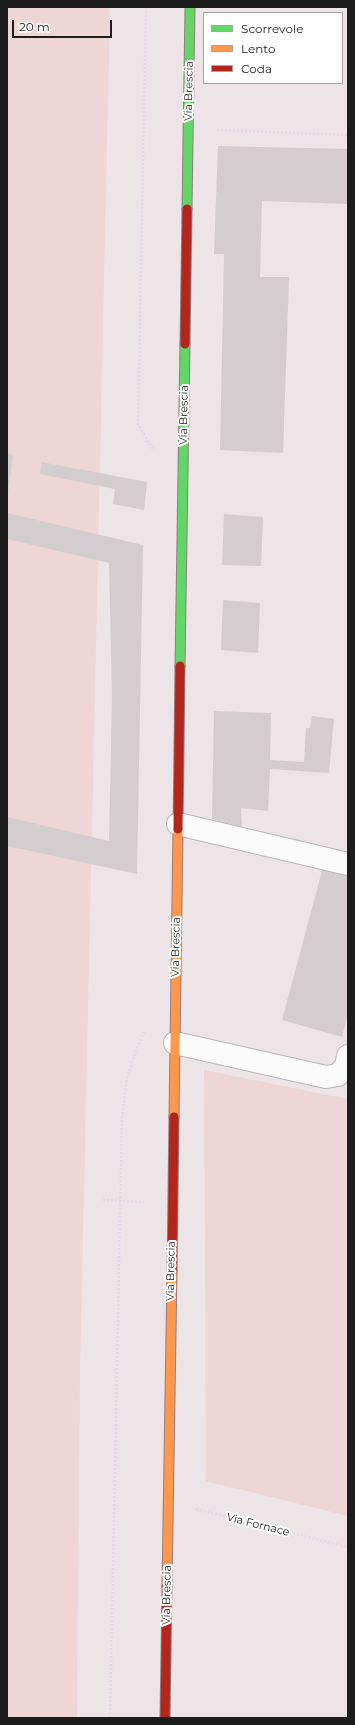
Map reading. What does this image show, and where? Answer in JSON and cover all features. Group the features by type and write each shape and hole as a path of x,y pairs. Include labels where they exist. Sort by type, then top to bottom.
{"street":[{"name":"Via Brescia","path":"165,1718 190,7"},
{"path":"178,824 348,864"},
{"path":"175,1043 326,1077 338,1075 346,1066 348,1056"}],"path":[{"path":"146,7 138,424 155,453"},
{"path":"188,129 348,135"},
{"path":"110,1718 122,1117 127,1078 137,1047 147,1027"},
{"path":"103,1200 121,1201"},
{"name":"Via Fornace","path":"168,1502 348,1547"}],"shaded area":[{"path":"7,7 110,7 80,1369 77,1718 7,1718"},
{"path":"204,1070 348,1099 348,1516 206,1481"}],"building":[{"path":"218,146 348,149 348,204 262,201 260,277 289,277 283,453 220,450 224,254 214,254"},
{"path":"7,453 13,455 8,492 7,491"},
{"path":"41,462 147,482 144,510 113,504 115,489 40,474"},
{"path":"7,513 143,545 137,874 7,846 7,817 109,841 112,696 109,563 7,539"},
{"path":"224,514 263,517 261,566 222,565"},
{"path":"223,600 260,603 258,653 221,650"},
{"path":"214,711 271,713 270,760 304,762 306,728 310,728 312,716 334,719 329,773 270,769 268,811 241,808 242,827 212,819"},
{"path":"323,867 348,873 348,1014 342,1037 282,1020"}],"traffic: fast":[{"path":"187,209 190,7"},
{"path":"180,666 185,344"}],"traffic: slow":[{"path":"174,1117 178,829"},
{"path":"167,1586 172,1271"}],"traffic: jam":[{"path":"185,344 187,209"},
{"path":"178,829 180,666"},
{"path":"172,1271 174,1117"},
{"path":"165,1718 167,1586"}]}
